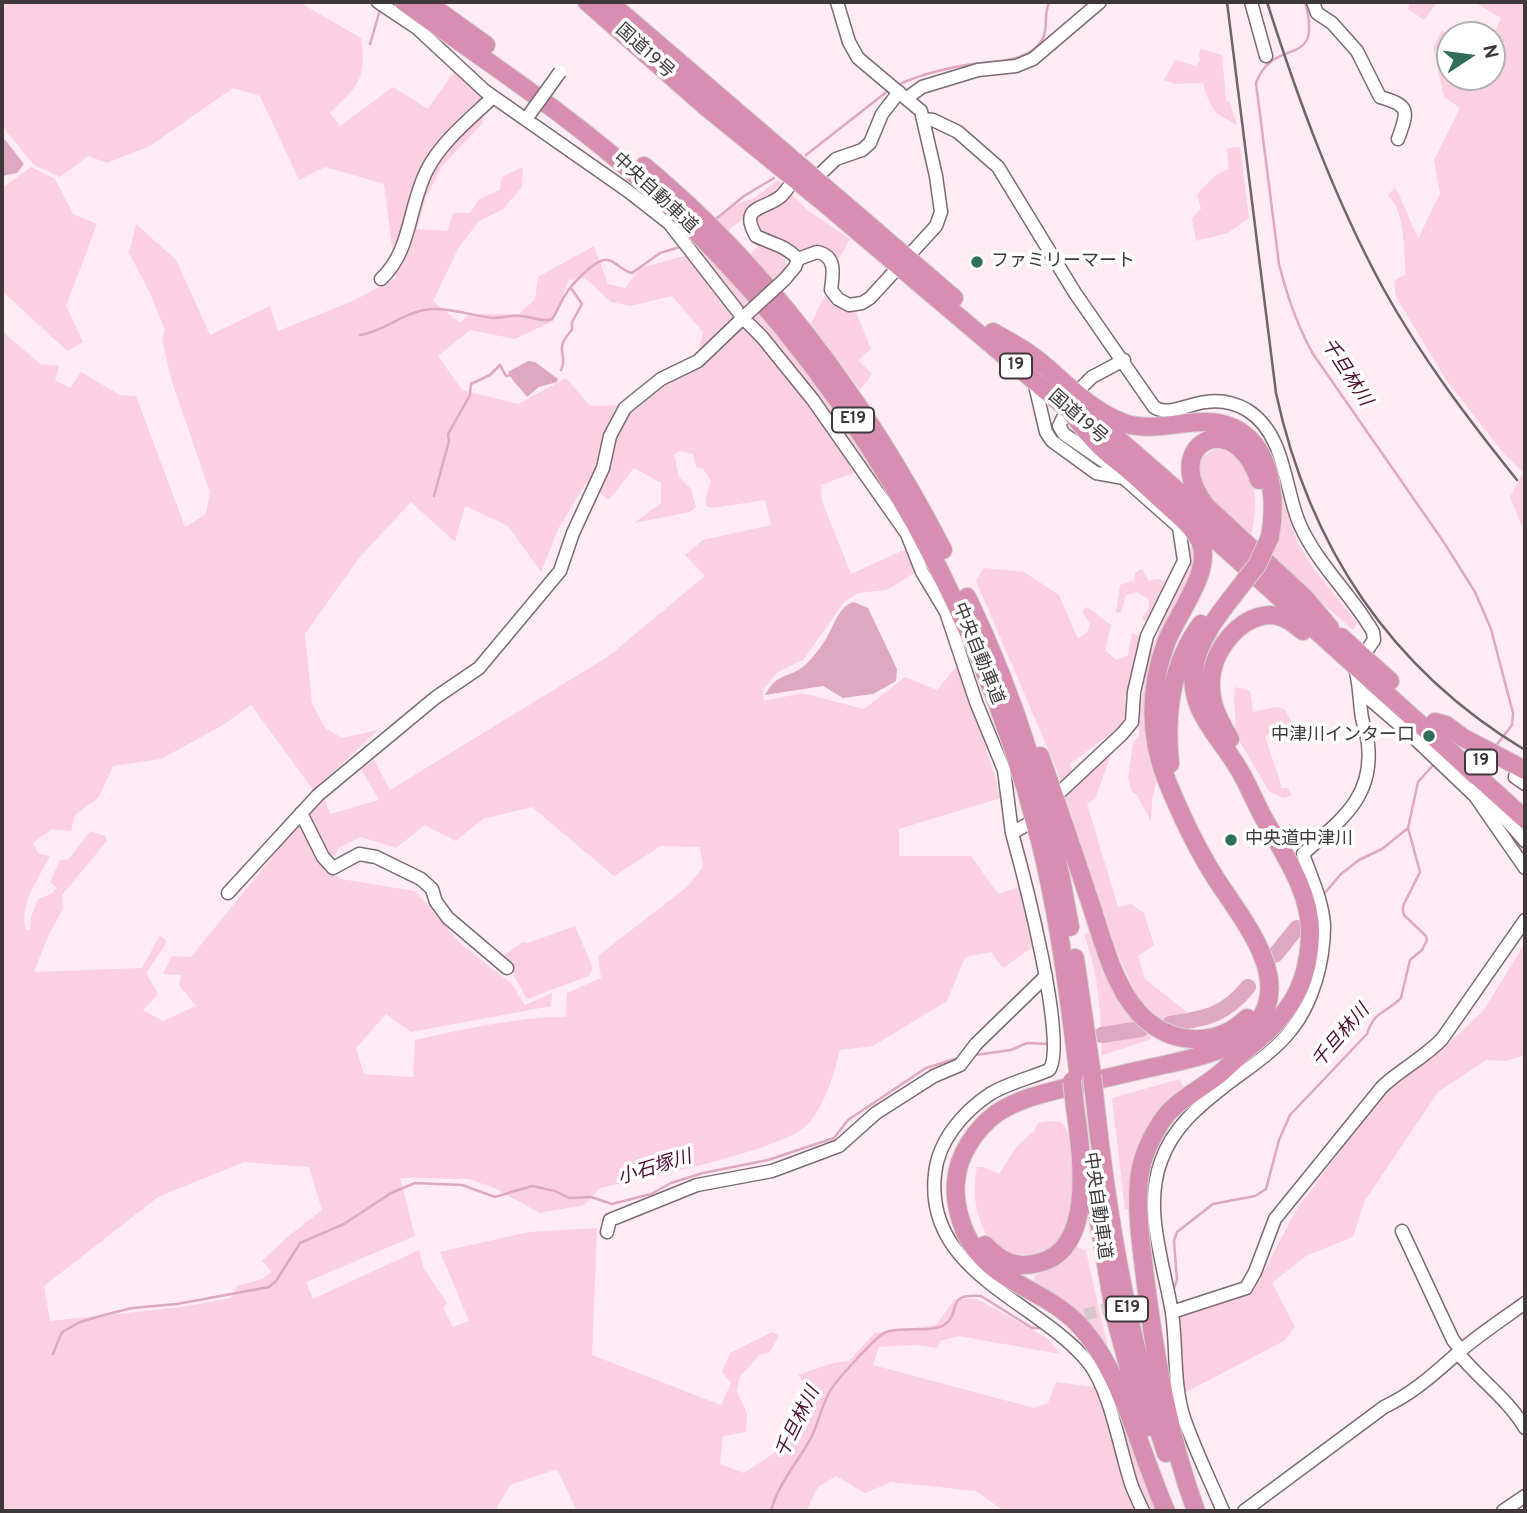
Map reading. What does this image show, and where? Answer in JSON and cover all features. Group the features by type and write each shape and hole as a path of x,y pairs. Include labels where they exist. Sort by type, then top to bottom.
{"highway":[{"name":"中央自動車道","path":"404,2 571,121 649,187 720,257 805,354 870,446 943,574 961,611 1003,717 1040,839 1057,921 1081,1078 1093,1189 1115,1317 1142,1420 1173,1511"},
{"name":"中央自動車道","path":"426,2 604,133 695,211 755,274 836,373 915,495 982,629 1022,736 1051,832 1072,937 1081,1078"},
{"name":"国道19号","path":"587,2 705,106 993,332 1142,458 1330,628 1358,672 1372,688 1384,691 1436,730 1525,819"},
{"name":"国道19号","path":"609,2 816,178 903,262 1034,380 1066,414 1358,672 1436,730"},
{"path":"993,332 1034,357 1070,389 1126,424 1153,427 1208,422 1229,425 1247,436 1261,452 1274,494 1274,516 1265,536 1206,635 1194,668 1195,698 1208,726 1236,763 1285,855 1309,914 1309,950 1300,986 1290,1007 1273,1028 1219,1075 1185,1096 1163,1119 1145,1151 1139,1180 1139,1233 1155,1359 1169,1423 1196,1511"},
{"path":"1066,414 1200,538 1204,551 1202,570 1166,643 1158,669 1153,718 1158,752 1175,799 1213,874 1257,946 1268,972 1268,1000 1262,1016 1246,1035 1229,1047 1034,1096 998,1113 972,1140 961,1159 956,1179 956,1201 968,1239 978,1255 993,1269 1064,1312 1077,1323 1100,1352 1166,1511"},
{"path":"1265,536 1262,492 1253,461 1244,450 1228,440 1206,440 1198,446 1190,464 1190,480 1196,494 1216,517 1305,597 1330,628"},
{"path":"1175,799 1168,736 1176,675 1194,634 1243,576"},
{"path":"1236,763 1231,742 1219,720 1210,683 1214,666 1234,631 1251,620 1270,615 1289,619 1358,672"},
{"path":"982,629 1013,685 1056,801 1109,960 1137,1011 1154,1026 1168,1034 1186,1039 1206,1040 1237,1028 1247,1018 1262,993 1263,976 1257,946"},
{"path":"1436,730 1446,725 1519,777"},
{"name":"19","path":"1519,777 1525,803"},
{"path":"1084,1104 1081,1186 1075,1227 1068,1243 1048,1261 1036,1264 1009,1263 998,1258 977,1237 966,1202 965,1186 977,1150 1000,1123 1018,1112 1042,1103 1197,1065 1228,1055 1258,1040"},
{"name":"中央自動車道","path":"1084,1104 1105,1188 1128,1314 1153,1416 1187,1511"}],"street":[{"path":"378,2 416,28 493,97 526,117 651,207 686,244 813,401 907,534 922,572 946,612 976,702 1004,770 1012,834 1034,911 1053,1034 1052,1067 992,1093 959,1120 936,1161 934,1201 937,1218 944,1233 969,1265 1014,1303 1057,1325 1090,1364 1101,1385 1130,1481 1143,1511"},
{"path":"798,259 817,252 827,256 834,267 831,290 838,299 849,304 862,303 870,298 936,226 941,212 924,119 918,107 858,58 849,42 837,2"},
{"path":"816,178 836,159 862,150 870,143 882,114 898,91 1033,60 1100,2"},
{"path":"1251,2 1266,56"},
{"path":"1313,2 1317,13 1332,23 1357,51 1380,97 1404,107 1406,115 1398,139"},
{"path":"526,117 560,72"},
{"path":"381,279 394,267 402,250 414,200 428,167 454,134 493,97"},
{"path":"924,119 933,120 958,132 998,167 1075,293 1158,410 1202,402 1222,402 1247,410 1266,427 1278,452 1299,523 1309,543 1373,632 1374,640 1358,672 1368,745 1364,787 1357,802 1303,854 1324,925 1319,968 1309,999 1289,1032 1185,1120 1160,1163 1154,1205 1161,1295 1172,1312 1178,1389 1184,1416 1223,1511"},
{"path":"794,178 782,195 756,208 751,223 756,236 780,244 798,259"},
{"path":"228,893 318,795 435,698 480,668 560,571 573,533 603,468 610,436 625,408 661,379 698,360 785,279 795,268 798,259"},
{"path":"1083,386 1092,377 1124,360"},
{"path":"1034,380 1046,432 1052,441 1096,473 1124,478"},
{"path":"1061,791 1132,722 1134,692 1147,636 1184,561 1179,527 1124,478 1064,434 1059,426 1066,414"},
{"path":"1358,672 1381,707 1460,780 1522,849"},
{"path":"1436,730 1440,748 1479,787 1522,849 1525,868"},
{"path":"300,813 323,857 333,868 359,855 376,857 421,879 432,889 436,902 448,918 507,968"},
{"path":"1012,834 1026,825"},
{"path":"1172,1312 1245,1288 1255,1272 1275,1219 1382,1087 1392,1077 1431,1051 1442,1039 1525,920"},
{"path":"607,1231 610,1220 619,1215 638,1211 697,1185 772,1171 839,1146 876,1113 934,1076 960,1065 1046,976"},
{"path":"1402,1231 1459,1352 1473,1372 1516,1413 1525,1428"},
{"path":"1244,1511 1384,1407 1424,1384 1459,1352 1525,1303"},
{"path":"1503,1511 1525,1496"}],"shaded area":[{"path":"2,2 299,2 361,38 363,63 358,81 348,96 330,113 340,126 393,87 428,109 455,70 481,95 483,123 442,166 426,197 417,229 447,231 453,213 470,213 479,199 500,190 502,177 523,167 522,187 503,209 479,221 459,247 433,301 460,323 469,314 519,314 535,299 538,277 594,246 608,284 625,288 640,268 703,251 768,322 823,393 886,491 872,498 856,472 821,485 822,501 851,574 906,549 916,572 887,590 858,593 845,601 804,659 777,673 763,690 764,701 802,693 864,709 905,677 937,690 960,662 1001,798 899,829 899,856 971,856 998,894 1021,886 1037,944 1003,968 991,952 965,957 947,1001 873,1046 840,1050 824,1098 809,1123 772,1144 711,1162 600,1188 584,1205 540,1213 494,1188 469,1179 400,1178 415,1236 306,1282 313,1299 419,1250 424,1269 447,1303 443,1308 453,1327 469,1321 440,1252 528,1232 597,1228 592,1355 721,1405 731,1383 722,1372 730,1353 772,1332 779,1336 769,1353 759,1355 739,1378 737,1391 747,1414 746,1432 723,1436 720,1464 744,1473 785,1444 806,1419 810,1406 808,1391 798,1375 833,1363 849,1361 875,1333 936,1325 955,1299 977,1299 1047,1338 1060,1354 959,1336 940,1341 938,1348 915,1345 879,1347 873,1365 1034,1408 1048,1403 1056,1382 1094,1387 1106,1418 1123,1419 1161,1511 1151,1511 1144,1497 1132,1501 1134,1511 1004,1511 976,1491 891,1482 865,1493 836,1476 818,1487 806,1511 577,1511 557,1469 510,1485 495,1511 2,1511 2,331 40,364 59,366 55,380 70,388 81,372 120,395 136,396 185,527 206,514 210,492 172,382 162,339 165,330 129,253 136,224 176,260 210,335 270,306 278,331 353,301 396,278 384,184 325,167 299,180 260,96 233,88 150,146 107,163 88,156 60,177 34,165 2,126","holes":["585,278 611,302 630,306 672,296 703,332 695,366 650,389 633,405 590,406 566,378 518,404 462,390 438,356 470,330 515,339 553,321 569,280","679,451 693,454 696,467 703,469 711,481 706,506 713,508 765,500 771,525 703,540 685,555 705,576 609,656 390,790 374,760 361,769 379,800 330,814 319,785 378,730 342,738 325,728 312,704 305,634 359,558 411,502 455,542 465,506 508,526 541,572 558,529 586,483 609,500 634,468 661,483 661,503 634,523 690,512 696,507 691,489 679,477 674,455","251,705 311,787 317,802 191,957 172,956 163,974 181,975 179,985 196,1006 163,1021 143,1010 158,994 146,973 167,942 160,935 142,968 34,972 49,934 63,909 62,895 107,841 105,836 90,831 69,859 60,860 50,882 57,888 51,894 38,899 31,917 30,929 27,931 24,922 27,903 50,856 39,854 33,843 52,829 71,831 75,815 99,797 113,766 161,759 223,725","532,807 614,876 661,846 700,847 703,867 688,886 598,956 601,978 567,993 566,1017 509,1021 415,1040 413,1077 364,1074 356,1048 386,1014 411,1032 551,1006 552,993 525,1005 512,984 462,945 415,891 341,879 326,869 339,848 361,837 396,848 425,825 455,841 483,819","244,1162 309,1167 322,1210 262,1261 272,1272 262,1279 237,1286 231,1298 183,1307 50,1321 44,1286 158,1197"]},
{"path":"1410,2 1437,2 1424,20 1408,9"},
{"path":"1474,2 1525,2 1525,533 1510,497 1523,472 1505,455 1447,381 1396,297 1394,281 1406,274 1405,255 1401,221 1394,202 1388,196 1394,187 1418,239 1440,193 1434,160 1460,108 1444,97 1443,91 1506,91 1506,21 1500,21 1501,18"},
{"path":"1201,49 1222,55 1226,100 1230,102 1237,125 1214,109 1203,83 1175,84 1164,80 1175,60 1196,66 1200,61"},
{"path":"2,136 24,164 17,173 2,176"},
{"path":"1240,147 1249,218 1228,233 1196,241 1192,218 1201,209 1197,194 1217,174 1229,169 1227,148"},
{"path":"31,167 55,179 73,214 97,224 66,306 83,342 67,351 2,291 2,188"},
{"path":"778,180 807,210 850,239 839,259 824,247 800,250 764,234 747,215 727,232 715,219 739,203 753,199"},
{"path":"758,246 778,253 784,259 787,270 780,278 773,281 751,254"},
{"path":"828,296 840,308 856,312 871,349 858,360 872,374 860,390 811,324 822,300"},
{"path":"528,361 535,362 558,379 557,382 539,387 527,397 508,372"},
{"path":"1217,448 1231,454 1249,473 1255,498 1250,540 1204,494 1198,473 1202,457"},
{"path":"1277,485 1280,485 1298,544 1314,569 1357,623 1353,630 1272,559 1278,532"},
{"path":"1195,547 1196,565 1165,635 1157,780 1151,821 1137,795 1132,792 1128,778 1133,744 1139,736 1139,713 1148,659 1168,606 1187,571 1189,548"},
{"path":"984,568 1024,572 1059,595 1078,639 1087,632 1090,624 1082,611 1087,607 1111,625 1105,650 1116,660 1128,655 1132,633 1142,638 1125,699 1127,713 1119,727 1070,764 1077,782 1113,749 1095,799 1087,804 1118,907 1131,904 1144,913 1154,945 1138,956 1145,979 1192,1016 1161,1020 1138,998 1111,939 1057,770 976,581"},
{"path":"1142,569 1149,581 1157,579 1170,582 1149,625 1142,618 1149,608 1149,600 1137,592 1126,595 1121,612 1116,613 1120,585 1134,580 1135,573"},
{"path":"854,602 868,608 897,669 896,681 873,694 843,698 823,686 765,695 777,680 800,669 809,661 826,640 839,614"},
{"path":"1235,687 1250,691 1253,712 1275,707 1284,709 1295,728 1287,736 1278,728 1265,737 1281,788 1288,788 1292,795 1283,798 1269,791 1234,732"},
{"path":"575,926 593,968 589,976 527,999 503,956 523,942 528,943"},
{"path":"1090,932 1116,988 1152,1039 1102,1055 1096,979 1084,935"},
{"path":"1525,943 1525,1055 1506,1061 1486,1060 1438,1092 1364,1202 1353,1237 1306,1256 1272,1283 1295,1327 1284,1341 1184,1393 1178,1319 1184,1314 1253,1292 1295,1212 1392,1080 1445,1047 1484,1010"},
{"path":"1180,1079 1183,1087 1164,1105 1134,1206 1125,1210 1112,1098"},
{"path":"1038,1123 1062,1123 1067,1130 1073,1152 1067,1226 1062,1238 1050,1251 1027,1258 994,1244 985,1231 976,1205 977,1167 984,1167 999,1174 1017,1146 1033,1132"},
{"path":"1075,1246 1086,1251 1108,1348 1104,1348 1034,1287 1035,1275 1063,1262"}],"waterway":[{"path":"898,85 940,70 1018,58 1027,54 1042,40 1047,8 1052,2"},
{"name":"千旦林川","path":"1305,2 1309,24 1308,37 1303,45 1264,68 1256,83 1279,264 1293,310 1313,354 1443,541 1475,592 1491,629 1513,713 1512,725 1495,747"},
{"path":"370,44 380,10"},
{"path":"806,155 889,90"},
{"path":"716,219 744,196 774,178"},
{"path":"360,335 415,312 435,309 493,318 524,316 552,319 573,284 603,260 632,273 660,253 683,246"},
{"path":"561,370 563,343 572,330 572,322 582,304 571,288"},
{"path":"434,496 449,441 448,434 470,395 471,384 490,375 500,365 506,376 511,375"},
{"name":"千旦林川","path":"1172,1293 1177,1280 1174,1241 1177,1232 1213,1204 1255,1196 1266,1189 1279,1140 1290,1115 1367,1034 1377,1016 1401,998 1410,960 1422,950 1427,940 1404,915 1403,906 1420,872 1408,828 1418,782 1435,763"},
{"name":"小石塚川","path":"1324,894 1341,874 1359,860 1382,849 1408,828"},
{"name":"小石塚川","path":"1275,955 1297,928"},
{"name":"小石塚川","path":"1170,1024 1194,1020 1222,1010 1248,987"},
{"name":"小石塚川","path":"1102,1035 1141,1029"},
{"name":"小石塚川","path":"975,1055 1011,1050 1027,1043 1048,1044"},
{"name":"小石塚川","path":"53,1354 61,1334 80,1322 132,1308 177,1304 269,1287 276,1281 300,1243 344,1224 391,1193 415,1183 462,1185 495,1197 532,1186 555,1191 569,1198 591,1197 612,1204 651,1194 671,1183 703,1173 768,1160 834,1138 848,1120 926,1068 958,1058"},
{"name":"千旦林川","path":"771,1511 784,1482 812,1436 830,1391 856,1359 881,1335 893,1330 932,1329 944,1325 958,1301 969,1296 981,1296 1032,1328 1039,1328"}],"tunnel":[{"path":"1522,851 1525,848"},
{"path":"1067,1319 1155,1297"}],"railway":[{"path":"1227,2 1276,393 1291,449 1310,502 1334,552 1362,598 1396,642 1434,682 1477,718 1525,750"},
{"path":"1267,2 1318,148 1365,254 1413,339 1517,480"}],"place":[{"name":"ファミリーマート","path":"977,262"},
{"name":"中津川インター口","path":"1429,736"},
{"name":"中央道中津川","path":"1231,840"}]}
